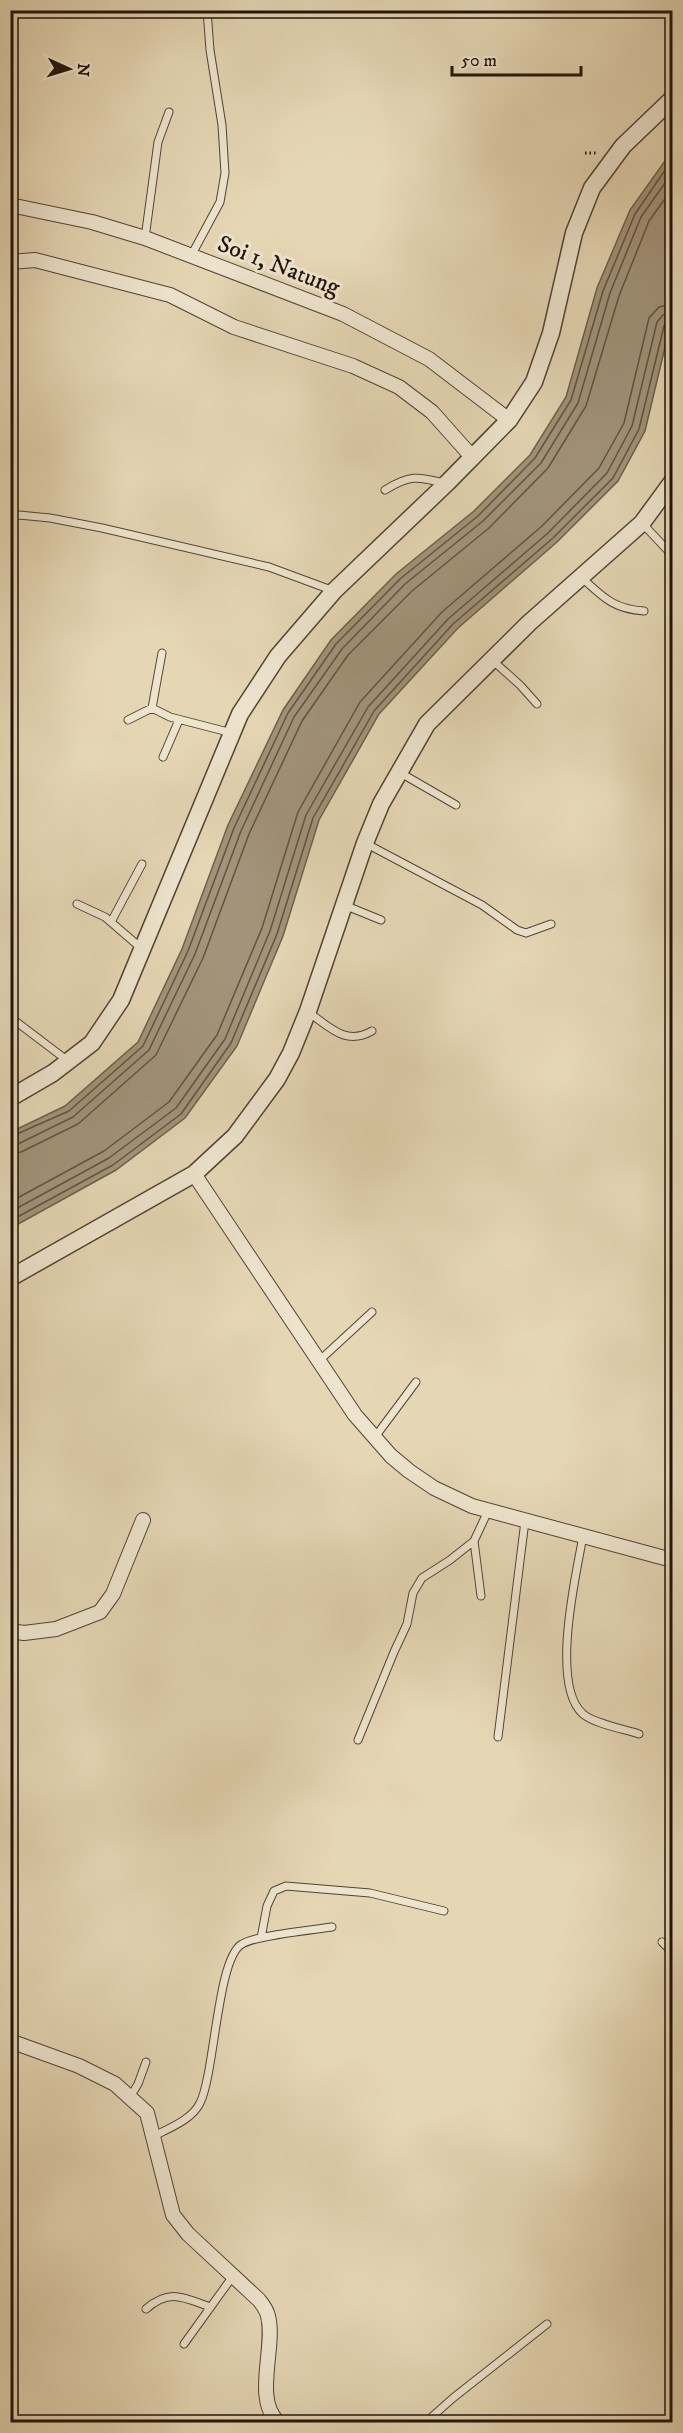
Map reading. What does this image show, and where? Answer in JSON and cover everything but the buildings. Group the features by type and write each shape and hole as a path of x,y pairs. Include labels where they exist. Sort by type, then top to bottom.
{"street":[{"path":"10,1098 54,1073 92,1042 121,1000 144,950 240,714 278,656 334,591 473,458 509,420 534,382 550,333 574,233 592,188 623,146 672,99"},
{"name":"Soi 1, Natung","path":"10,205 92,222 145,238 343,314 429,359 509,420"},
{"path":"10,262 35,260 170,295 234,327 354,366 399,387 432,412 473,458"},
{"path":"10,1278 194,1174 235,1136 270,1089 291,1053 381,804 427,724 529,623 642,523 672,482"},
{"path":"194,1174 355,1414 391,1456 426,1482 472,1506 672,1560"},
{"path":"10,1631 24,1634 56,1629 100,1612 113,1594 143,1520"},
{"path":"10,2041 79,2066 115,2084 147,2113 173,2215 188,2234 259,2300 268,2313 270,2327 266,2396 269,2408 278,2422"}],"lane":[{"path":"191,256 220,202 225,173 222,125 210,50 207,10"},
{"path":"145,238 158,142 169,112"},
{"path":"385,490 401,480 420,476 447,483"},
{"path":"10,519 19,515 50,518 113,530 270,567 334,591"},
{"path":"642,523 672,555"},
{"path":"581,577 610,603 627,610 644,611"},
{"path":"152,708 162,653"},
{"path":"492,660 537,704"},
{"path":"152,708 179,720 232,733"},
{"path":"128,720 152,708"},
{"path":"163,757 179,720"},
{"path":"399,772 456,805"},
{"path":"365,843 482,905 517,930 526,933 551,924"},
{"path":"111,922 142,864"},
{"path":"77,904 111,922 144,950"},
{"path":"344,905 381,920"},
{"path":"308,1011 347,1038 357,1038 372,1031"},
{"path":"10,1017 69,1061"},
{"path":"320,1360 372,1312"},
{"path":"375,1437 416,1382"},
{"path":"358,1740 393,1652 407,1624 413,1593 422,1578 474,1541 488,1511"},
{"path":"498,1737 525,1521"},
{"path":"583,1536 568,1619 567,1672 571,1697 584,1714 639,1734"},
{"path":"474,1541 481,1596"},
{"path":"261,1938 267,1906 274,1891 286,1886 370,1893 444,1911"},
{"path":"152,2137 183,2121 200,2105 222,1990 232,1956 240,1944 261,1938 332,1927"},
{"path":"662,1942 672,1952"},
{"path":"129,2097 138,2084 146,2062"},
{"path":"184,2344 233,2276"},
{"path":"146,2309 158,2299 171,2296 210,2307"},
{"path":"426,2422 547,2324"},
{"path":"304,2422 323,2422"}],"water":[{"path":"672,151 672,318 645,431 618,481 557,542 458,628 379,714 319,820 283,936 237,1046 185,1118 116,1170 11,1228 11,1132 65,1106 138,1042 182,949 228,825 283,710 331,640 396,574 474,511 530,455 566,397 597,288 630,210"}]}
